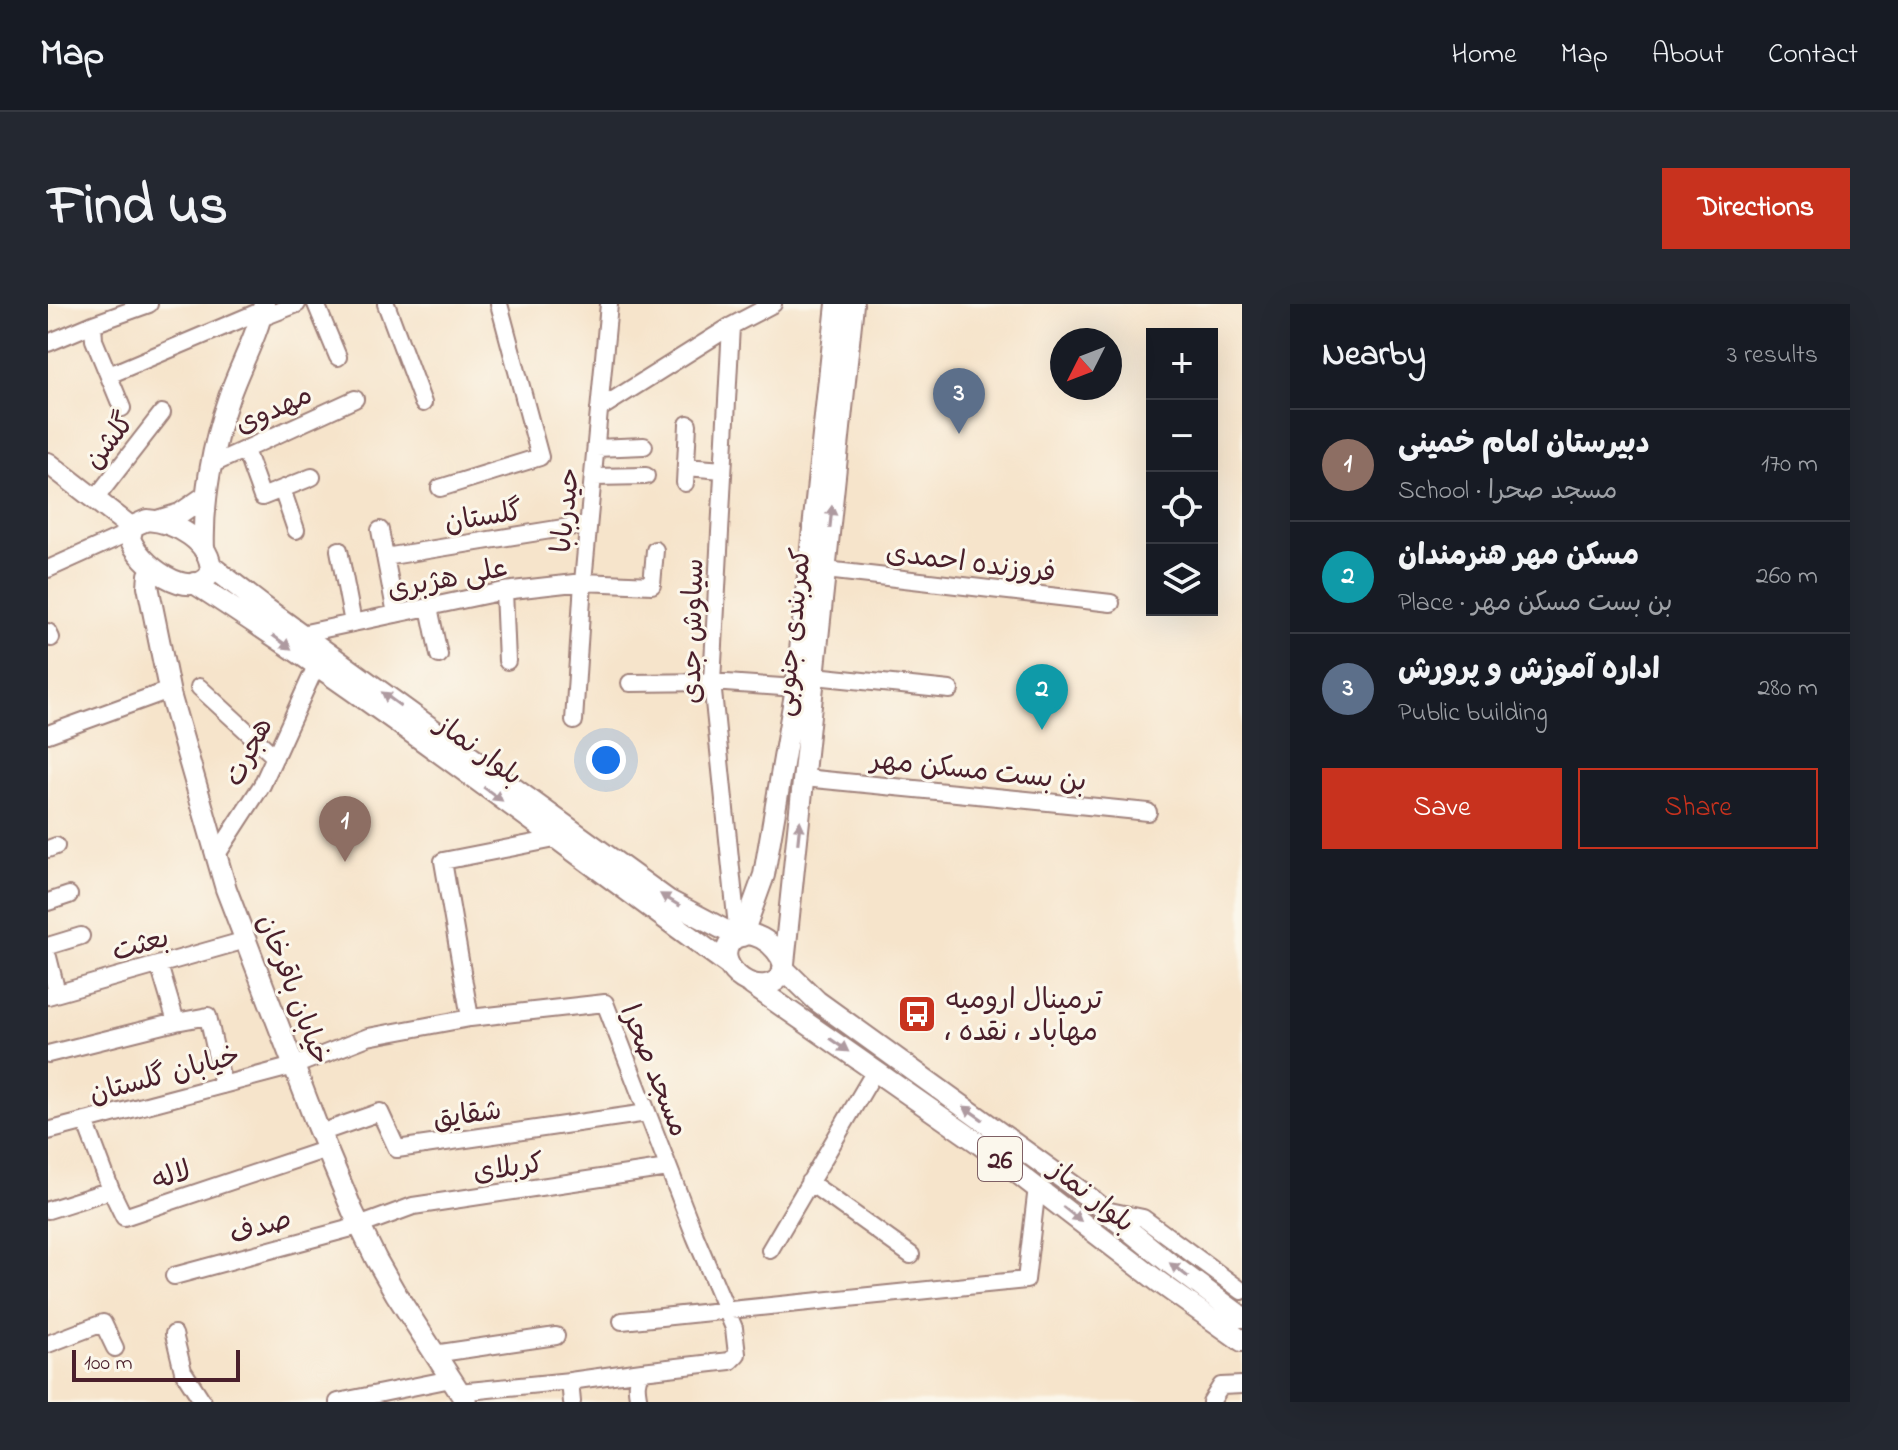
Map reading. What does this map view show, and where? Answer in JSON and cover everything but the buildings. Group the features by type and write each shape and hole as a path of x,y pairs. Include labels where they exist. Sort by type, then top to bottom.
{"main road":[{"name":"کمربندی جنوبی","path":"784,966 826,570 837,304"},
{"name":"کمربندی جنوبی","path":"740,936 764,875 796,688 834,412 853,304"},
{"path":"194,583 208,578 203,518 221,422 258,332 263,311"},
{"path":"48,463 58,478 95,499 131,530 132,545 137,554 153,569"},
{"path":"131,530 139,522 157,521 180,514 206,496"},
{"name":"26","path":"157,521 178,528 208,558"},
{"name":"بلوار نماز","path":"208,558 240,601 316,666 729,965"},
{"name":"26","path":"153,569 174,580 194,583"},
{"name":"خیابان باقرخان","path":"153,569 148,586 169,690 226,889 359,1226 396,1294 459,1391"},
{"name":"بلوار نماز","path":"194,583 240,601 301,634 668,900 740,936"},
{"path":"764,875 767,884 774,889 782,890 790,886 794,879"},
{"path":"690,937 701,930 698,915"},
{"path":"729,965 727,948 740,936"},
{"name":"26","path":"740,936 767,941 781,956 784,966"},
{"name":"26","path":"729,965 752,985"},
{"path":"752,985 771,985 779,980 784,966"},
{"name":"بلوار نماز","path":"784,966 817,1001 1109,1214 1242,1317"},
{"name":"بلوار نماز","path":"752,985 1037,1187 1242,1341"},
{"path":"803,1020 804,1005 817,1001"},
{"path":"1101,1236 1109,1214"}],"street":[{"path":"48,343 99,316 149,304"},
{"path":"109,375 263,311 297,304"},
{"path":"316,304 338,357"},
{"path":"386,304 423,403"},
{"path":"440,488 540,457 499,304"},
{"name":"حیدربابا","path":"574,721 583,582 609,304"},
{"path":"599,409 731,326 773,304"},
{"path":"99,316 94,340 122,408"},
{"name":"سیاوش جدی","path":"731,326 712,682 740,936"},
{"name":"مهدوی","path":"213,464 355,399"},
{"name":"گلشن","path":"95,499 162,413"},
{"path":"688,424 686,475 723,470"},
{"path":"596,448 644,446"},
{"path":"245,450 262,497 312,477"},
{"path":"594,477 646,476"},
{"path":"282,489 296,530"},
{"name":"گلستان","path":"385,557 588,524"},
{"path":"48,569 131,530"},
{"path":"380,530 396,614"},
{"path":"339,550 353,623"},
{"name":"علی هژبری","path":"301,634 504,591 583,582 652,585 655,550"},
{"name":"فروزنده احمدی","path":"826,570 1111,603"},
{"path":"504,591 507,661"},
{"path":"429,607 439,655"},
{"name":"هجرت","path":"216,856 262,785 316,666"},
{"path":"815,676 950,690"},
{"path":"630,683 712,682 796,688"},
{"path":"199,687 275,757"},
{"path":"48,734 169,690"},
{"name":"بن بست مسکن مهر","path":"804,778 1148,812"},
{"path":"470,1018 443,861 555,839"},
{"path":"48,902 69,895"},
{"path":"48,946 81,936"},
{"name":"بعثت","path":"53,995 246,940"},
{"path":"48,957 53,995"},
{"path":"159,965 176,1022"},
{"name":"مسجد صحرا","path":"470,1018 605,1003 737,1343 737,1354 730,1361 642,1371"},
{"path":"48,1054 208,1016 223,1085"},
{"name":"خیابان گلستان","path":"48,1131 294,1066 368,1037 470,1018"},
{"path":"770,1250 875,1071"},
{"name":"شقایق","path":"323,1141 380,1112 397,1149 647,1113"},
{"path":"85,1121 111,1190"},
{"name":"لاله","path":"48,1210 111,1190 124,1217 323,1141"},
{"name":"کربلای","path":"359,1226 413,1206 668,1168"},
{"path":"809,1182 911,1255"},
{"path":"622,1321 1026,1280 1037,1187"},
{"path":"1109,1214 1143,1218 1242,1291"},
{"name":"صدف","path":"174,1276 359,1226"},
{"path":"48,1344 103,1323 115,1348"},
{"path":"174,1334 183,1371 203,1402"},
{"path":"434,1354 556,1336"},
{"path":"338,1402 570,1381 642,1371"},
{"path":"639,1402 637,1385 642,1371"},
{"path":"570,1381 572,1402"},
{"path":"1211,1402 1221,1386 1242,1385"}],"place":[{"name":"اداره آموزش و پرورش","path":"959,434"},
{"name":"مسکن مهر هنرمندان","path":"1042,730"},
{"name":"دبیرستان امام خمینی","path":"345,862"},
{"name":"ترمینال ارومیه ، مهاباد ، نقده","path":"917,1014"}]}
